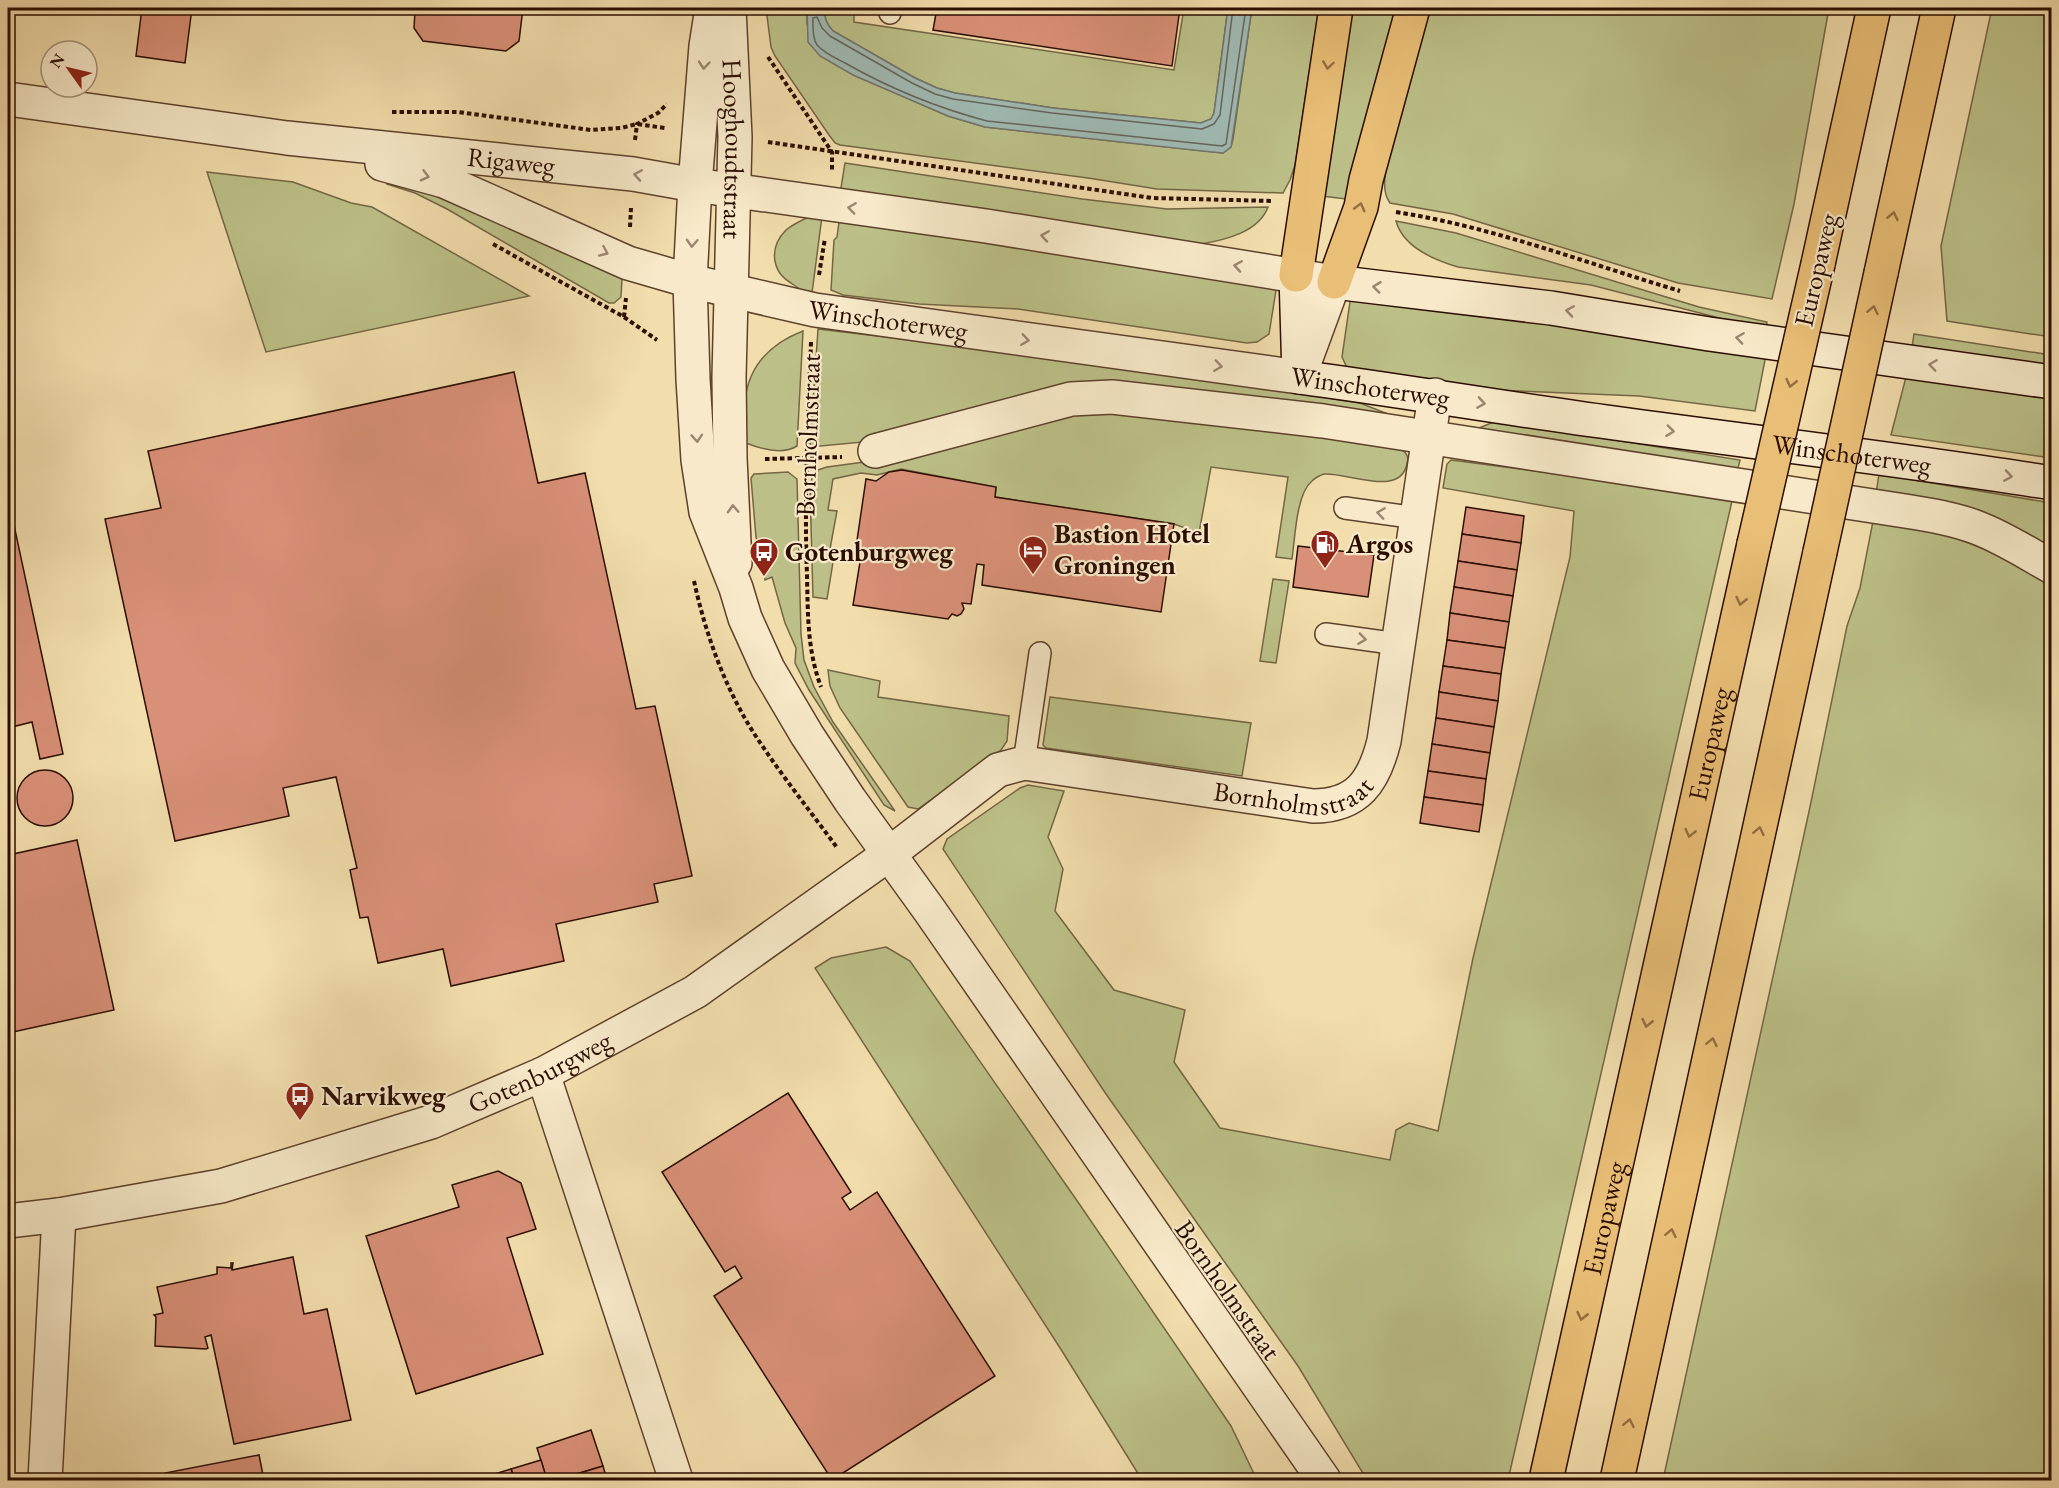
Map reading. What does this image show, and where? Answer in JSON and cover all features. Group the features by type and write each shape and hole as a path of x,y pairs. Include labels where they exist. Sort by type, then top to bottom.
{"highway":[{"path":"1296,275 1336,8"},
{"path":"1334,282 1361,207 1366,180 1413,8"},
{"path":"1839,166 1853,8"},
{"name":"Europaweg","path":"1545,1480 1874,8"},
{"path":"1617,1480 1939,8"}],"street":[{"name":"Hooghoudtstraat","path":"695,185 706,46 712,8"},
{"name":"Hooghoudtstraat","path":"729,8 735,137 733,291"},
{"name":"Rigaweg","path":"8,99 287,138 633,174 734,190"},
{"name":"Rigaweg","path":"287,138 444,181 628,263 690,281"},
{"name":"Bornholmstraat","path":"695,185 690,281 693,379 700,471 706,512 736,588 745,618 768,669 807,735 1324,1480"},
{"path":"734,190 986,226 1334,282 1551,308 1709,334 2052,382"},
{"path":"1296,275 1299,377"},
{"name":"Winschoterweg","path":"690,281 815,310 1435,395 1612,423 1965,469 2052,483"},
{"path":"1299,377 1334,282"},
{"name":"Bornholmstraat","path":"733,291 729,377 736,588"},
{"name":"Bornholmstraat","path":"889,854 998,770 1024,763 1313,806 1328,806 1355,795 1366,784 1380,756 1384,741 1435,395"},
{"name":"Winschoterweg","path":"875,451 1071,399 1112,397 1323,421 1946,518 1992,534 2052,567"},
{"name":"Gotenburgweg","path":"8,1221 59,1215 221,1186 431,1122 543,1074 695,992 889,854"},
{"path":"543,1074 676,1480"},
{"path":"45,1480 59,1215"}],"lane":[{"path":"1345,508 1417,518"},
{"path":"1326,634 1398,644"},
{"path":"1024,763 1040,653"}],"path":[{"name":"Hooghoudtstraat","path":"765,51 770,62 832,152"},
{"path":"385,112 458,112 591,130 621,128 637,124 698,132"},
{"path":"624,317 637,124"},
{"path":"735,137 1152,198 1306,202"},
{"name":"Bornholmstraat","path":"825,696 813,663 810,639 806,542 806,458 811,334 830,204 832,152"},
{"path":"1361,207 1432,218 1486,230 1683,292"},
{"path":"730,458 844,457 875,451"}],"green space":[{"path":"766,8 807,8 807,24 854,75 948,116 985,127 1223,153 1231,147 1233,139 1252,8 1319,8 1295,165 1283,193 1157,189 840,145 835,143 829,135 775,56 771,47"},
{"path":"825,8 854,8 854,22 1174,70 1184,8 1228,8 1214,113 1211,119 1201,123 1053,108 955,93 937,88 915,78 833,31 826,20"},
{"path":"1349,8 1398,8 1346,199 1322,196"},
{"path":"1430,8 1829,8 1794,204 1772,299 1678,283 1453,214 1390,203 1385,190 1386,165"},
{"path":"1992,8 2051,8 2051,337 1947,321 1941,246"},
{"path":"845,163 1082,199 1167,209 1268,207 1264,216 1249,229 1230,237 1201,244 840,194"},
{"path":"207,172 293,182 351,203 372,207 529,296 266,352"},
{"path":"389,181 456,202 557,250 620,276 622,278 621,297 614,303 609,303 447,209 415,193 387,184"},
{"path":"811,216 822,216 812,293 801,290 784,278 779,272 775,258 777,244 786,230"},
{"path":"1396,221 1456,233 1699,307 1767,322 1766,330 1591,285 1458,267 1439,261 1412,245 1405,238"},
{"path":"839,222 1277,284 1269,334 1257,342 1247,343 1018,309 919,304 843,295 831,290 834,240 837,237"},
{"path":"1351,295 1766,355 1755,411 1639,396 1448,388 1348,370 1342,357"},
{"path":"818,329 1091,361 1360,403 1393,416 1187,391 863,442 810,447"},
{"path":"803,331 797,446 779,451 746,443 743,432 746,420 745,400 751,376 772,349"},
{"path":"1914,334 2051,355 2051,367 1912,347"},
{"path":"1907,373 2051,394 2051,458 1891,435"},
{"path":"1072,408 1191,418 1401,449 1407,455 1408,462 1402,474 1394,480 1384,482 1334,474 1324,474 1313,480 1307,487 1299,506 1292,559 1276,557 1288,477 1211,467 1199,533 1174,524 995,497 996,487 901,469 877,475 861,473 833,479 828,510 837,511 830,549 835,550 827,599 813,597 810,488 812,478 818,470 872,461"},
{"path":"1496,421 1740,460 1736,476 1469,432"},
{"path":"1451,460 1581,477 1732,501 1508,1480 1367,1480 1298,1366 1106,1094 943,849 947,839 1020,788 1028,785 1064,791 1048,837 1063,869 1055,911 1114,990 1185,1010 1174,1062 1220,1128 1390,1160 1396,1130 1409,1123 1438,1131 1473,958 1570,557 1574,511 1443,488 1447,464"},
{"path":"788,472 797,479 801,634 804,660 814,687 833,722 895,811 884,805 809,690 795,663 796,648 785,623 772,577 765,580 756,537 751,478 754,474"},
{"path":"1879,474 2051,503 2051,549 1876,494"},
{"path":"1874,516 1934,531 1970,543 2051,583 2051,1480 1663,1480 1810,807 1847,626 1860,588"},
{"path":"1273,579 1289,581 1276,663 1260,661"},
{"path":"828,670 880,681 878,697 1009,716 1007,741 1001,750 918,809 908,807 840,708 830,686"},
{"path":"1050,697 1251,723 1242,776 1046,748 1043,745"},
{"path":"886,947 910,961 1080,1205 1231,1426 1257,1480 1142,1480 1062,1351 815,968 831,958"}],"water":[{"path":"807,8 825,8 826,20 833,31 915,78 937,88 955,93 1053,108 1201,123 1211,119 1214,113 1228,8 1252,8 1231,147 1223,153 1202,151 985,127 948,116 853,75 820,56 808,42"}],"building":[{"path":"142,8 192,8 185,63 136,56"},
{"path":"387,8 523,8 519,41 506,51 423,41 414,28 415,11"},
{"path":"937,8 1180,8 1172,66 933,30"},
{"path":"514,372 538,483 585,473 636,709 655,706 692,876 654,884 658,902 556,924 564,961 451,986 443,949 378,963 368,917 360,918 350,870 357,868 336,777 283,788 289,816 175,841 105,519 161,508 148,451"},
{"path":"902,470 996,487 995,497 1174,524 1161,612 982,585 984,565 977,564 971,604 962,603 964,609 961,614 957,616 952,614 948,619 853,605 860,562 854,561 866,479 876,481 889,472"},
{"path":"8,497 63,754 40,759 32,722 8,728"},
{"path":"1466,507 1524,516 1521,543 1462,534"},
{"path":"1462,534 1521,543 1517,570 1458,561"},
{"path":"1298,546 1374,555 1368,597 1293,587"},
{"path":"1458,561 1517,570 1513,596 1454,587"},
{"path":"1454,587 1513,596 1509,622 1450,613"},
{"path":"1450,613 1509,622 1505,648 1447,640"},
{"path":"1447,640 1505,648 1501,674 1443,666"},
{"path":"1443,666 1501,674 1498,701 1439,692"},
{"path":"1439,692 1498,701 1494,727 1436,718"},
{"path":"1436,718 1494,727 1490,753 1432,744"},
{"path":"1432,744 1490,753 1486,779 1428,771"},
{"path":"39,770 51,770 61,774 69,782 73,798 69,814 61,822 51,826 39,826 29,822 21,814 17,804 17,792 21,782 29,774"},
{"path":"1428,771 1486,779 1483,805 1424,797"},
{"path":"1424,797 1483,805 1479,832 1420,823"},
{"path":"8,827 13,854 77,840 114,1010 8,1033"},
{"path":"788,1093 851,1192 842,1198 850,1210 877,1192 995,1376 832,1480 714,1296 742,1278 735,1266 725,1272 662,1172"},
{"path":"498,1171 521,1183 536,1229 507,1238 543,1354 416,1394 366,1236 459,1207 452,1185"},
{"path":"293,1257 304,1314 327,1309 351,1420 234,1444 211,1335 205,1337 208,1348 206,1349 155,1346 156,1317 154,1315 163,1313 157,1287 217,1274 217,1267 231,1268 231,1263 233,1263 232,1270"},
{"path":"591,1430 603,1466 557,1480 547,1480 537,1448"},
{"path":"259,1455 263,1475 361,1480 167,1480 165,1473"},
{"path":"541,1460 547,1480 515,1480 511,1469"},
{"path":"603,1466 607,1480 557,1480"},
{"path":"511,1469 515,1480 483,1480 482,1478"}],"place":[{"name":"Argos","path":"1325,570"},
{"name":"Bastion Hotel Groningen","path":"1033,576"},
{"name":"Gotenburgweg","path":"764,578"},
{"name":"Narvikweg","path":"300,1122"}]}
